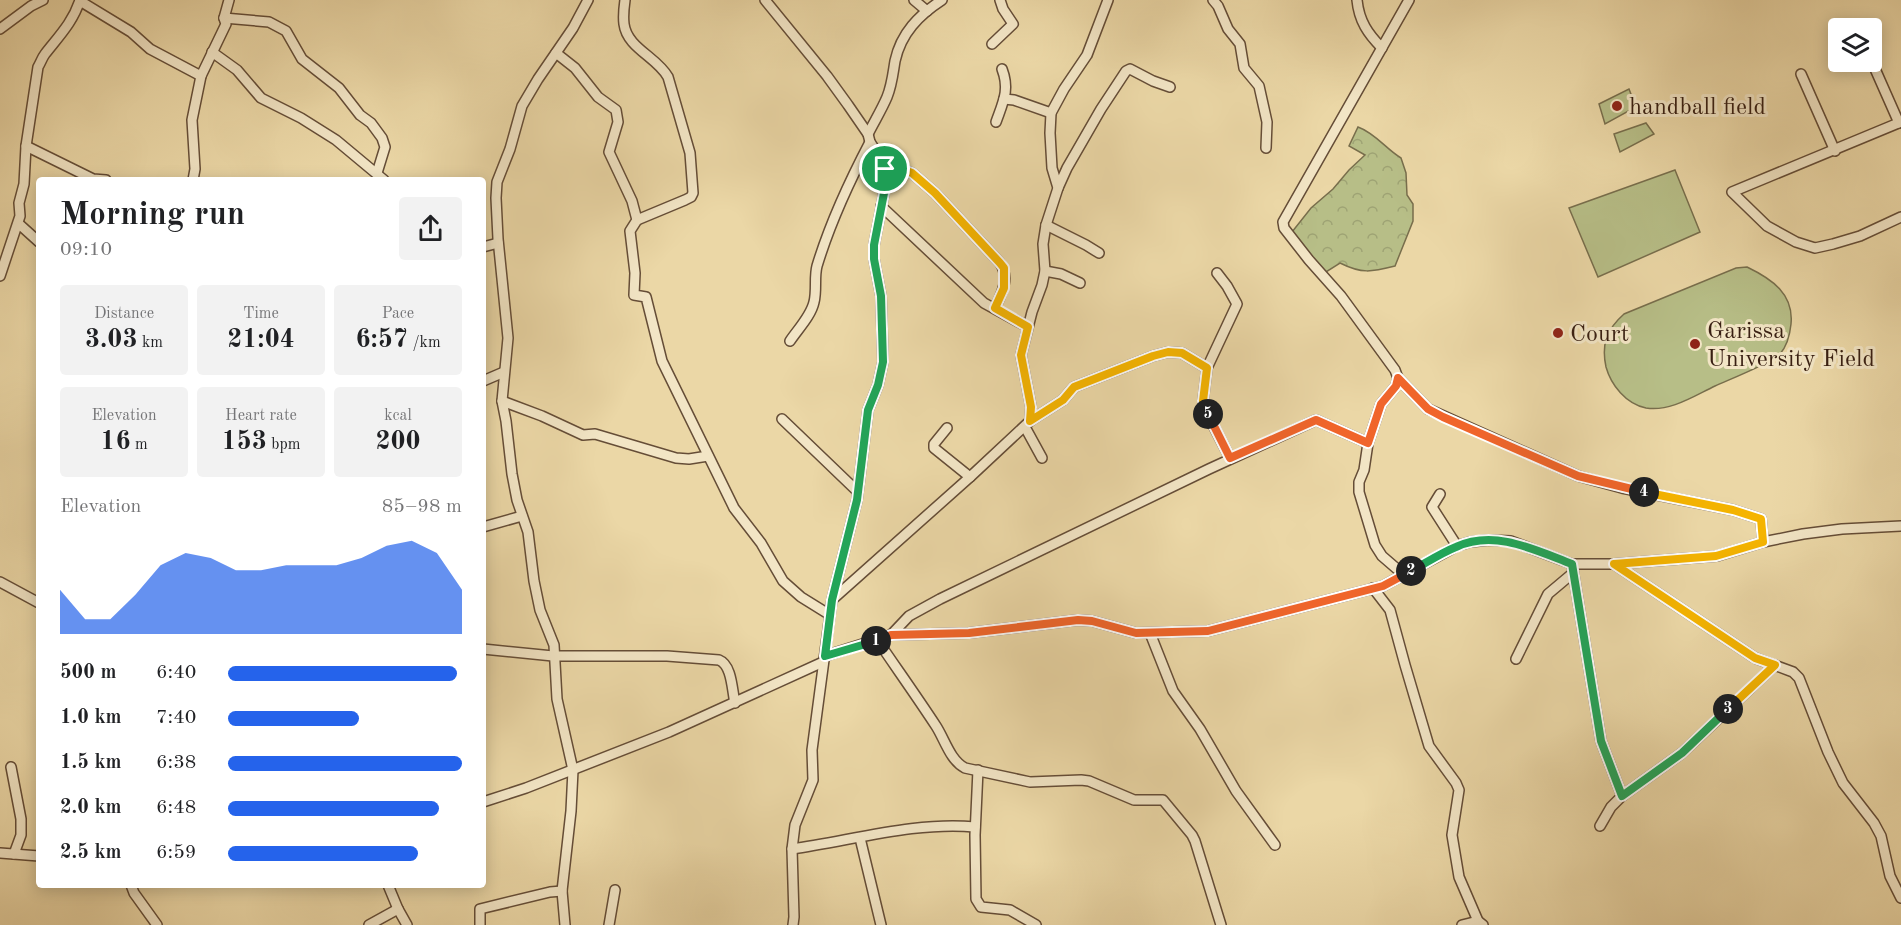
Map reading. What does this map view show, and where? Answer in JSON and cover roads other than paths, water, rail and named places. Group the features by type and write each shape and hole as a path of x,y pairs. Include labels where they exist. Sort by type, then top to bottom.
{"street":[{"path":"0,29 43,0"},
{"path":"0,276 19,225 26,146 38,67 43,57 75,16 80,0 131,32 150,49 201,76"},
{"path":"194,177 192,120 201,76 226,24 224,18 229,0"},
{"path":"565,925 562,891 573,770 557,699 554,645 540,610 528,532 512,474 502,400 508,338 498,243 496,198 497,182 510,149 522,106 573,28 588,0"},
{"path":"625,0 623,23 627,34 637,46 664,69 668,77 690,153 693,193 685,200 637,220 630,231 635,273 634,295 646,297 662,361 734,508 760,543 783,581 801,597 830,615"},
{"path":"765,0 827,76 869,138 885,169 885,188 874,245 874,259 881,296 883,362 878,385 868,410 858,492 832,600 812,750 813,780 795,825 792,849 795,917 793,925"},
{"path":"914,0 927,10"},
{"path":"790,341 815,302 816,268 844,195 887,96 902,41 909,29 927,10 942,0"},
{"path":"992,44 1013,24 1000,0"},
{"path":"1058,188 1052,168 1051,113 1087,55 1107,0"},
{"path":"1213,0 1228,29 1240,44 1244,68 1259,86 1267,122 1266,148"},
{"path":"1357,0 1363,24 1370,36 1382,48"},
{"path":"1410,0 1283,222 1284,228 1341,296 1395,370 1398,378 1428,409 1578,476 1622,488 1756,516 1761,519 1763,542"},
{"path":"224,18 269,22 286,32 302,60 339,88 382,138 385,147 377,173"},
{"path":"212,52 237,70 261,98 301,118 336,140 381,177"},
{"path":"556,53 575,68 598,97 616,110 618,122 609,152 632,201 637,220"},
{"path":"996,122 1006,89 1002,69"},
{"path":"1042,458 1028,424 1031,407 1021,355 1042,285 1045,271 1043,255 1046,225 1058,188 1101,109 1126,70 1130,69 1170,87"},
{"path":"1877,72 1900,122 1732,192 1767,226 1796,242 1815,248 1860,236 1901,217"},
{"path":"1801,74 1835,151"},
{"path":"1004,99 1014,100 1051,113"},
{"path":"26,146 89,177"},
{"path":"885,169 912,173 935,193 1004,268 1004,288 995,308"},
{"path":"881,206 984,303 1028,327"},
{"path":"19,225 36,239"},
{"path":"1046,225 1099,253"},
{"path":"486,246 498,243"},
{"path":"1045,271 1061,274 1080,284"},
{"path":"1217,273 1237,304 1207,368 1203,401 1230,458"},
{"path":"832,600 1028,424 1063,400 1074,387 1168,352 1182,353 1207,368"},
{"path":"486,380 504,372"},
{"path":"1398,378 1396,386 1381,404 1368,443 1364,470 1359,482 1362,504 1375,545 1383,556 1404,575"},
{"path":"502,400 583,435 595,435 676,458 708,456"},
{"path":"782,419 858,492"},
{"path":"486,801 517,792 661,736 824,659 878,641 891,635 909,616 940,599 1230,458 1316,420 1368,443"},
{"path":"947,428 934,444 934,448 970,477"},
{"path":"1440,494 1432,507 1457,546"},
{"path":"486,526 522,516"},
{"path":"891,635 969,633 1078,620 1092,621 1136,633 1208,631 1383,586 1457,546 1470,542 1510,541 1573,569 1716,556 1763,542 1803,534 1842,529 1901,526"},
{"path":"1614,564 1755,658 1793,672 1799,678 1828,752 1844,783 1881,836 1890,876 1901,898"},
{"path":"1516,659 1548,594 1573,569"},
{"path":"1573,569 1602,745 1622,796"},
{"path":"0,582 36,601"},
{"path":"1373,588 1390,610 1429,746 1459,790 1452,835 1459,877 1481,923 1462,925"},
{"path":"1150,633 1173,691 1200,729 1236,791 1275,845"},
{"path":"878,641 937,728 957,763 965,768 1030,782 1089,781 1134,800 1163,800 1195,841 1221,925"},
{"path":"486,649 553,656 667,656 723,661 727,666 735,703"},
{"path":"1600,826 1611,807 1622,796 1682,753 1775,665"},
{"path":"11,767 21,819 21,835 14,854"},
{"path":"978,770 975,827 976,899 981,907 1010,910 1036,925"},
{"path":"792,849 899,831 952,825 975,827"},
{"path":"860,838 881,925"},
{"path":"0,853 36,856"},
{"path":"132,888 157,925"},
{"path":"389,888 408,925"},
{"path":"609,925 615,890"},
{"path":"480,925 480,909 562,891"},
{"path":"369,925 398,909"}],"place":[{"name":"handball field","path":"1617,106"},
{"name":"Court","path":"1558,333"},
{"name":"Garissa University Field","path":"1695,344"}]}
